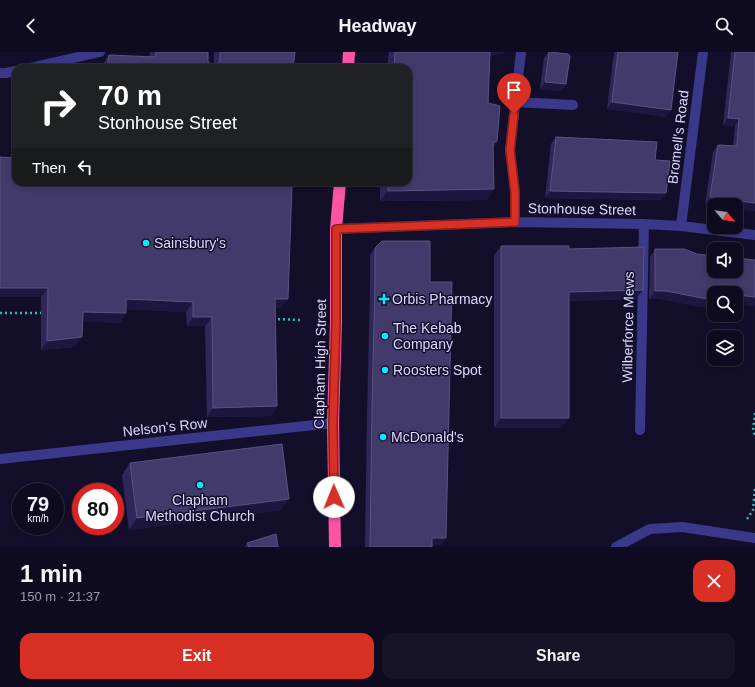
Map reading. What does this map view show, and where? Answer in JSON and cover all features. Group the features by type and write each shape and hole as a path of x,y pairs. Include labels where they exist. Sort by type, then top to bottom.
{"highway":[{"path":"348,64 349,52"},
{"name":"Clapham High Street","path":"335,547 333,423 336,322 336,229 340,186"}],"street":[{"path":"48,64 100,52"},
{"path":"515,222 515,192 510,150 521,52"},
{"name":"Bromell's Road","path":"681,226 703,52"},
{"path":"0,73 12,72"},
{"path":"515,102 573,105"},
{"name":"Stonhouse Street","path":"336,229 515,222 644,224 681,226 755,236"},
{"name":"Wilberforce Mews","path":"640,430 644,224"},
{"name":"Nelson's Row","path":"0,459 333,423"},
{"path":"616,547 650,529 682,528 750,537"}],"path":[{"path":"0,313 41,313"},
{"path":"271,319 300,320"},
{"path":"755,413 753,430 755,436"},
{"path":"750,537 746,521 753,510 755,487"}],"building":[{"path":"156,52 208,52 208,61 210,64 108,64 109,55 155,57"},
{"path":"220,52 295,52 294,64 218,64 220,59"},
{"path":"395,52 490,52 488,103 500,106 497,141 493,142 494,189 388,191 388,186 412,186 412,64 394,64"},
{"path":"549,52 568,54 570,56 566,84 545,82"},
{"path":"618,52 678,52 671,110 612,102"},
{"path":"735,52 755,52 755,203 743,201 743,198 710,197 718,145 737,146 739,119 728,118"},
{"path":"556,137 657,142 655,160 670,161 666,193 550,191"},
{"name":"Sainsbury's","path":"0,157 12,158 12,186 292,186 288,299 275,299 277,406 213,408 212,317 193,317 193,302 126,299 126,313 83,312 82,337 47,341 48,288 0,288"},
{"path":"382,241 430,241 430,282 452,282 446,538 432,538 432,547 370,547 375,248"},
{"path":"501,246 569,246 569,249 644,247 643,290 569,292 569,418 501,418"},
{"path":"655,249 684,249 697,254 707,255 707,278 743,278 743,259 755,260 755,297 743,296 743,286 707,286 707,299 666,291 655,291"},
{"name":"Clapham Methodist Church","path":"282,444 289,499 137,518 130,463"},
{"path":"276,534 278,547 249,547 247,543"}],"place":[{"name":"Sainsbury's","path":"146,243"},
{"name":"Orbis Pharmacy","path":"384,299"},
{"name":"The Kebab Company","path":"385,336"},
{"name":"Roosters Spot","path":"385,370"},
{"name":"McDonald's","path":"383,437"},
{"name":"Clapham Methodist Church","path":"200,485"}],"route":[{"path":"334,497 333,423 336,322 336,229 515,222 515,192 510,150 514,114"}]}
